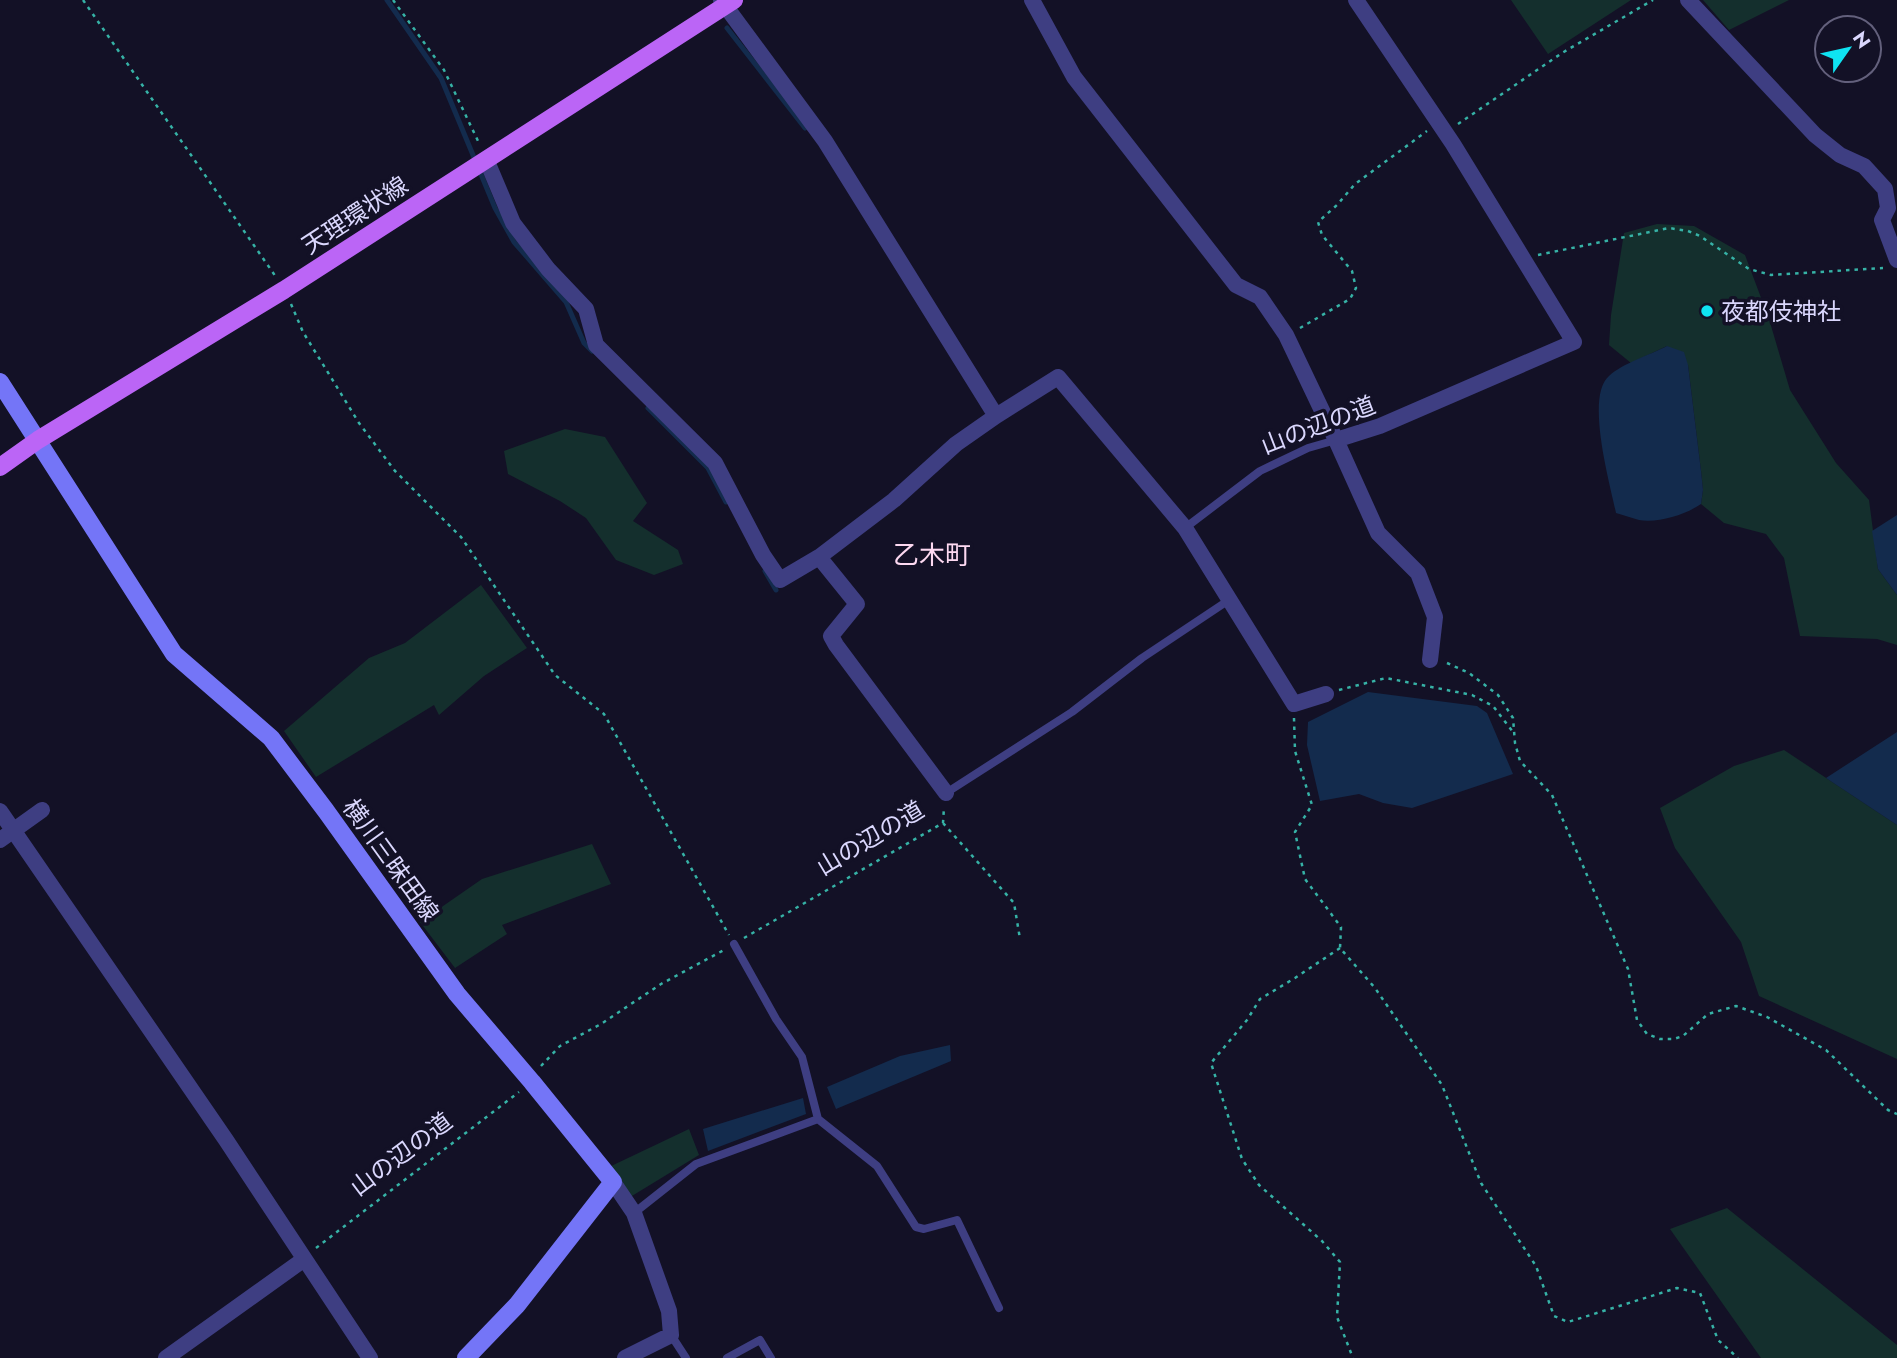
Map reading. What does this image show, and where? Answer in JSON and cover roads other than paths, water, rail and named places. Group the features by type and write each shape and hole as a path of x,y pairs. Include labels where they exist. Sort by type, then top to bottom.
{"main road":[{"name":"天理環状線","path":"0,467 38,440 285,290 727,2"},
{"name":"横川三昧田線","path":"0,382 174,654 271,738 457,994 533,1082 613,1182"},
{"path":"472,1356 517,1305 613,1182"}],"street":[{"path":"1032,0 1074,77 1236,285 1260,296 1286,335 1378,533 1418,573 1435,617 1430,660"},
{"name":"山の辺の道","path":"1336,440 1380,426 1574,342 1442,128 1356,0"},
{"path":"1688,0 1815,135 1840,155 1864,166 1885,189 1888,208 1882,220 1890,264"},
{"path":"727,2 825,141 996,416"},
{"path":"486,159 513,223 548,269 586,309 596,345 715,463 780,580 819,556 894,500 956,444 1058,377 1185,528 1294,704 1326,694"},
{"path":"819,556 857,604 831,636 946,793"},
{"path":"0,841 42,810"},
{"path":"0,811 226,1140 370,1358"},
{"path":"613,1182 634,1213 669,1311 671,1335 625,1358"},
{"path":"166,1358 303,1259"}],"lane":[{"name":"山の辺の道","path":"1185,528 1260,471 1308,448 1336,440"},
{"name":"山の辺の道","path":"946,793 1072,712 1142,658 1229,600"},
{"path":"734,944 776,1019 802,1057 818,1119 877,1166 916,1227 923,1228 957,1220 999,1308"},
{"path":"634,1213 696,1164 818,1119"},
{"path":"671,1335 686,1358"},
{"path":"727,1358 760,1340 771,1358"}],"water":[{"path":"1667,346 1684,352 1688,365 1703,490 1701,504 1672,517 1639,520 1616,513 1601,441 1599,402 1602,386 1615,371"},
{"path":"1897,515 1897,595 1878,569 1872,531"},
{"path":"1368,692 1477,706 1487,713 1513,774 1412,808 1383,803 1359,794 1320,801 1307,745 1308,722"},
{"path":"1897,732 1897,825 1826,778"},
{"path":"950,1045 951,1061 836,1109 827,1087 900,1056"},
{"path":"803,1098 806,1114 708,1151 703,1129"}],"waterway":[{"path":"387,0 441,78 495,208 514,242 566,302 584,343 592,351"},
{"path":"727,28 805,128"},
{"path":"648,408 708,468 726,502"},
{"path":"765,571 776,590"}],"place":[{"name":"夜都伎神社","path":"1707,311"}],"district":[{"name":"乙木町","path":"932,555"}]}
